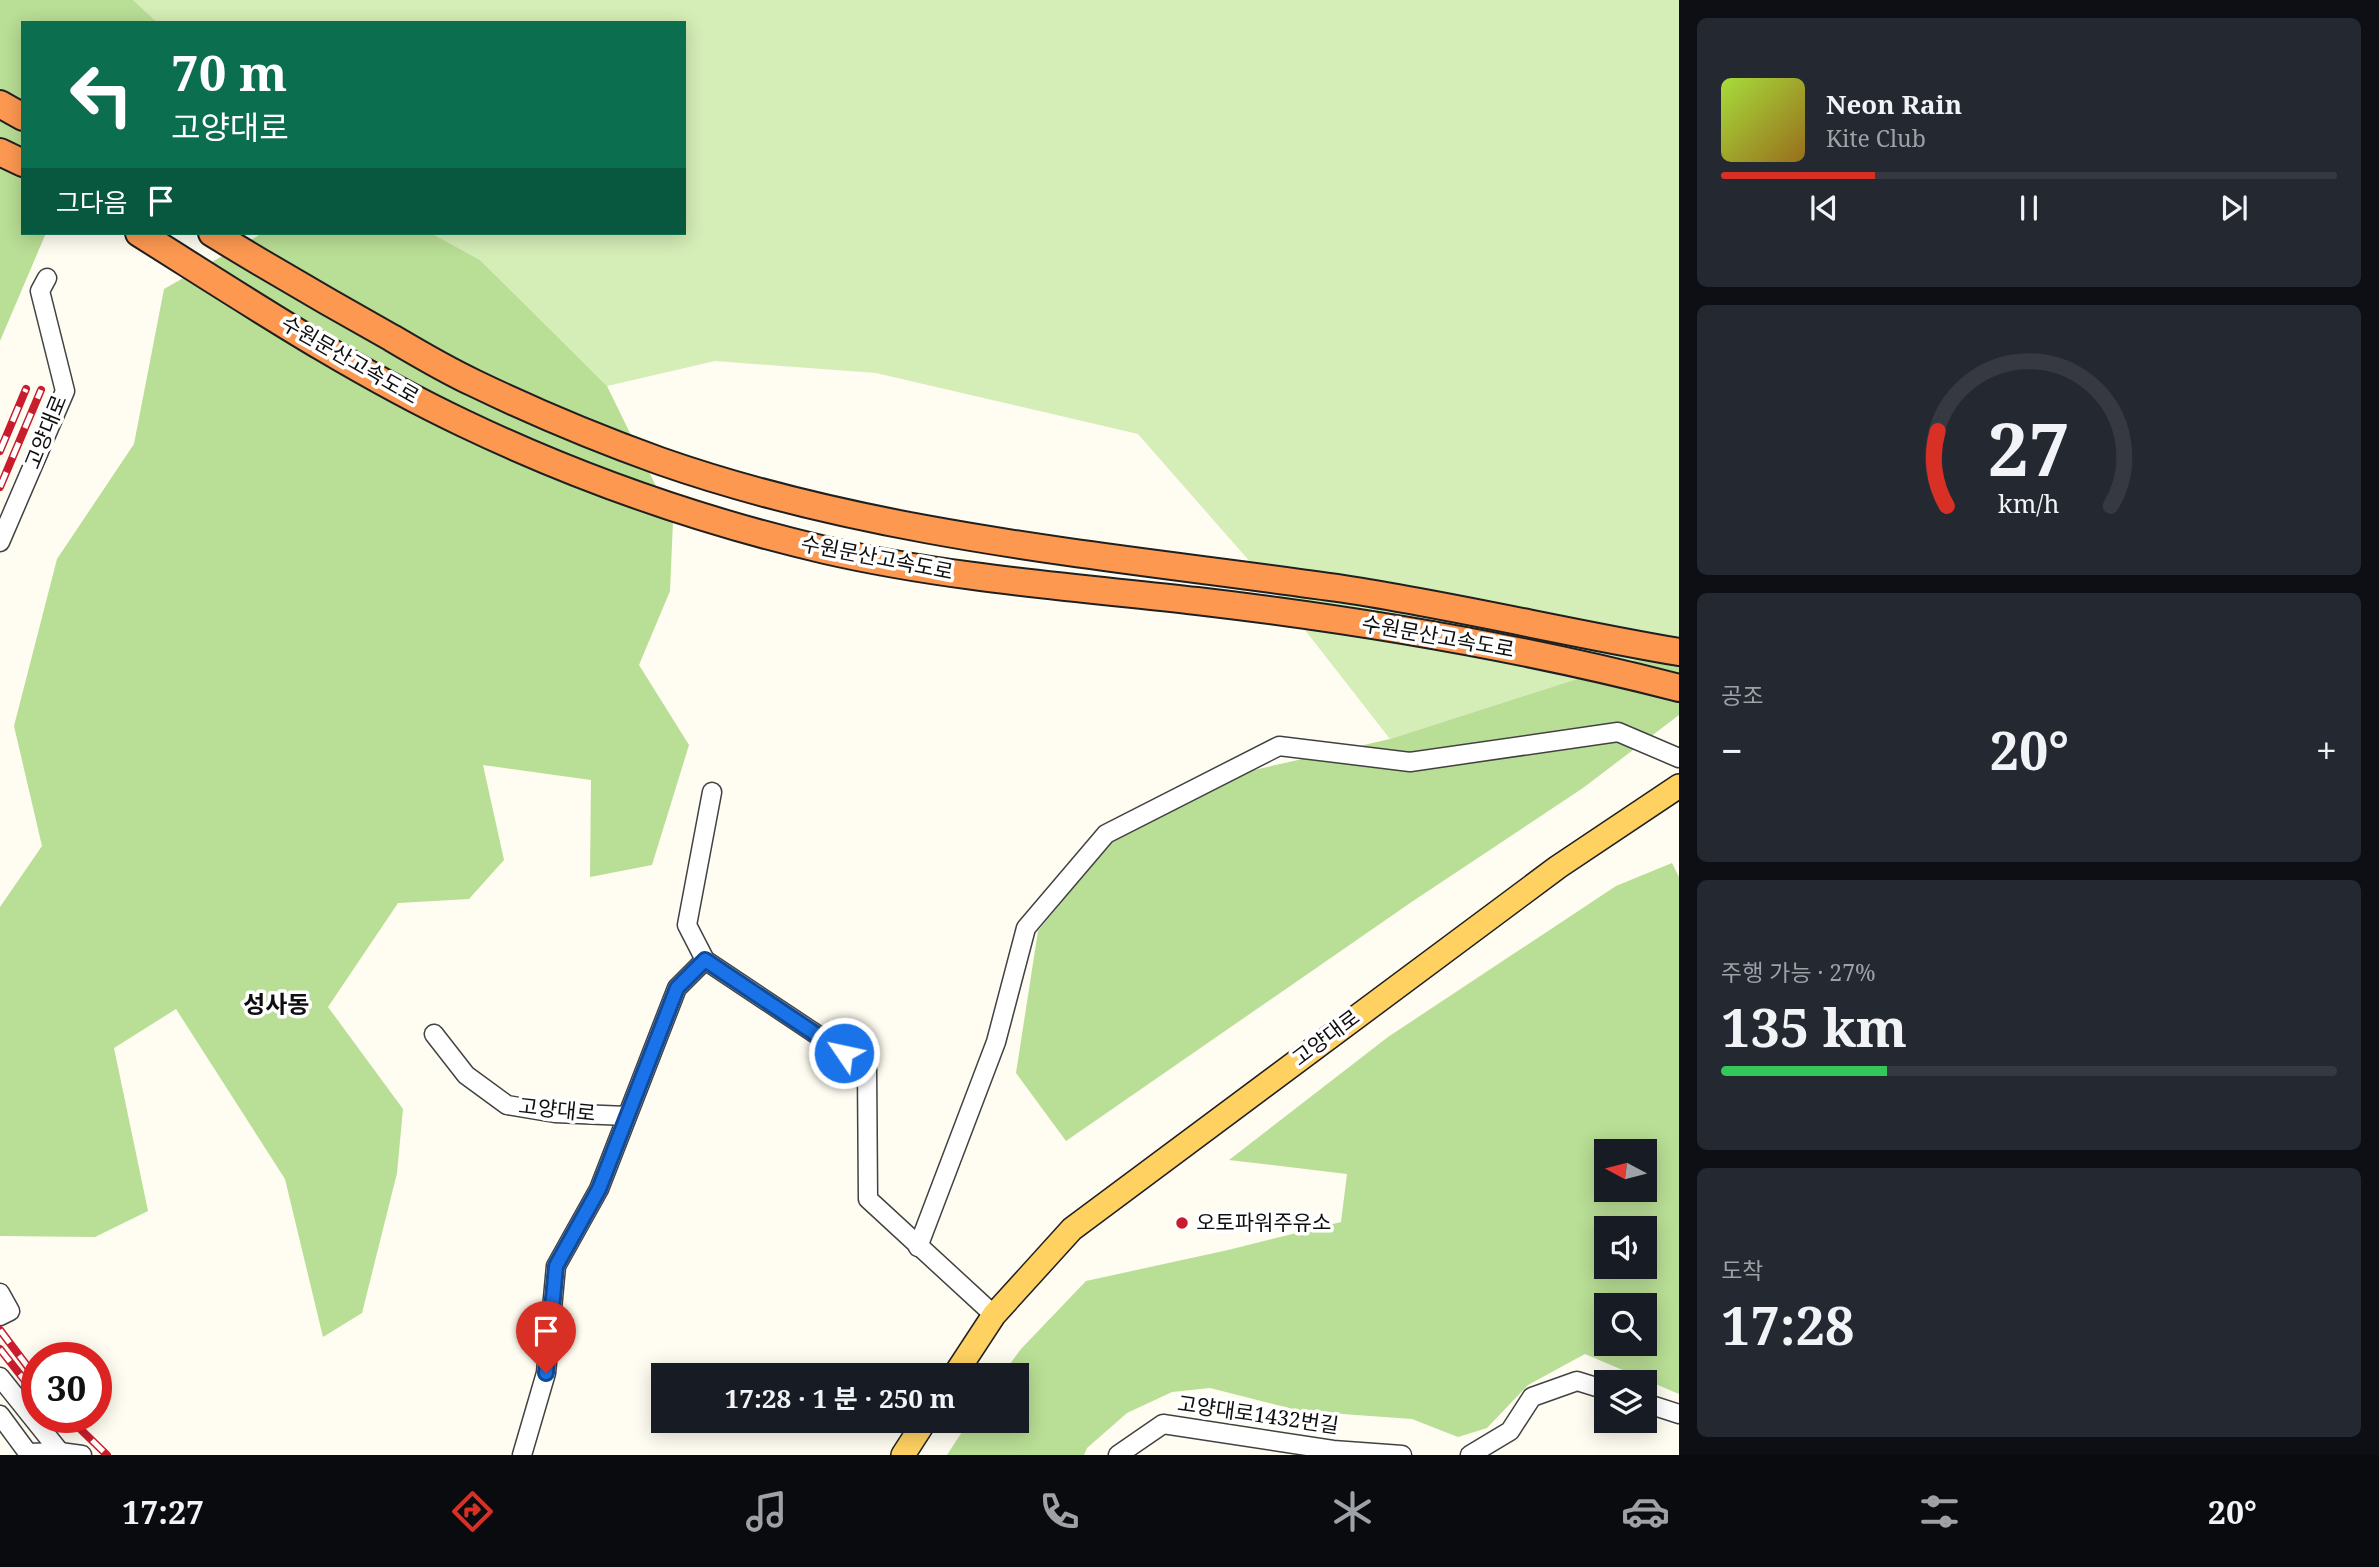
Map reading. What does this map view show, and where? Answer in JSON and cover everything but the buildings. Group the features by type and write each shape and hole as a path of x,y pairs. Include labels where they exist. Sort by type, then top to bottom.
{"highway":[{"path":"0,104 21,116"},
{"path":"0,152 21,162"},
{"name":"수원문산고속도로","path":"215,235 300,287 470,382 558,422 661,461 760,492 849,514 954,535 1347,590 1456,608 1679,652"},
{"name":"수원문산고속도로","path":"148,238 329,352 461,423 531,454 615,486 768,535 853,555 940,571 1403,629 1679,688"}],"main road":[{"name":"고양대로","path":"963,1363 994,1315 1072,1229 1558,867 1679,786"},
{"path":"903,1455 917,1433"}],"street":[{"name":"고양대로","path":"0,542 65,391 40,291 47,278"},
{"path":"918,1247 996,1042 1026,928 1106,834 1279,746 1410,762 1618,732 1679,758"},
{"path":"712,792 687,925 705,960 867,1068 868,1199 994,1315"},
{"name":"고양대로","path":"522,1455 546,1373 556,1266 599,1189 677,988 705,960"},
{"name":"고양대로","path":"434,1034 466,1075 507,1105 555,1113 626,1116"},
{"path":"0,1293 10,1311 0,1316"},
{"path":"0,1377 60,1452"},
{"path":"1470,1455 1510,1431 1532,1397 1577,1381 1594,1386"},
{"path":"1657,1407 1679,1414"},
{"path":"0,1415 28,1453 60,1452 82,1455"},
{"name":"고양대로1432번길","path":"1118,1455 1163,1424 1333,1452 1402,1455"}],"green space":[{"path":"0,0 133,0 156,21 21,21 21,235 45,235 0,341"},
{"path":"133,0 1679,0 1679,646 1390,739 1266,580 1138,434 876,373 715,361 607,386 480,260 435,235 686,235 686,21 156,21"},
{"path":"259,235 435,235 480,260 607,386 673,521 670,591 639,665 689,745 652,865 590,877 591,780 483,765 504,860 469,899 398,903 328,1007 403,1109 397,1173 362,1313 323,1337 285,1179 176,1009 114,1048 148,1211 95,1237 0,1236 0,907 42,846 14,726 57,559 134,444 164,289"},
{"path":"1679,646 1679,715 1583,788 1413,901 1066,1141 1016,1073 1038,931 1111,841 1219,778 1390,739"},
{"path":"1672,863 1679,877 1679,1394 1657,1385 1657,1370 1623,1370 1585,1354 1528,1385 1487,1428 1458,1437 1412,1419 1301,1411 1210,1388 1172,1392 1127,1413 1087,1448 1084,1455 947,1455 961,1433 1029,1433 1029,1363 1011,1363 1086,1281 1341,1222 1347,1174 1229,1160 1388,1037 1616,886"}],"railway":[{"path":"0,451 26,389"},
{"path":"0,487 41,390"},
{"path":"0,1330 21,1358"},
{"path":"0,1349 21,1376"},
{"path":"84,1433 107,1455"}],"place":[{"name":"오토파워주유소","path":"1182,1223"}],"district":[{"name":"성사동","path":"276,1005"}],"route":[{"path":"546,1373 556,1266 599,1189 677,988 705,960 844,1053"}]}
